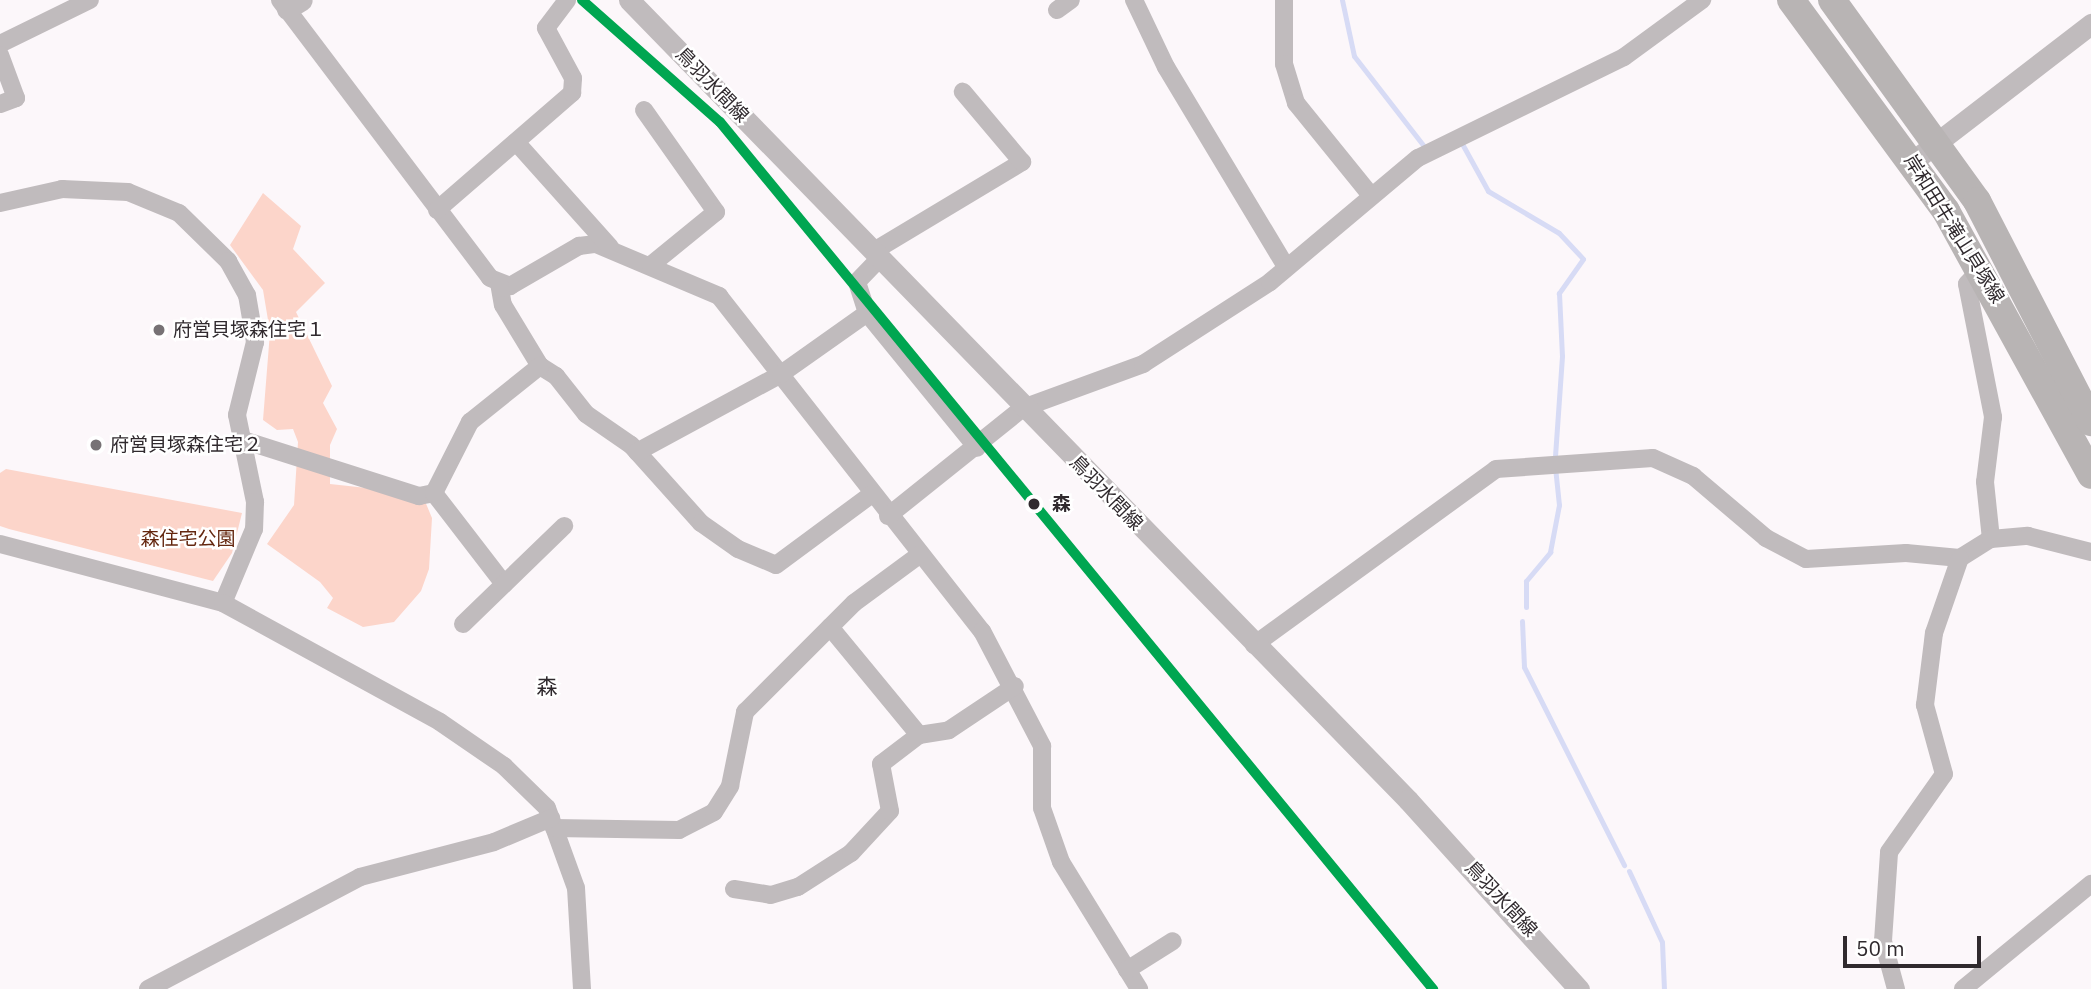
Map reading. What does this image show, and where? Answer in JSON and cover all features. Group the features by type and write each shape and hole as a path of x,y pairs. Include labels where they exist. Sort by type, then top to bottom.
{"main road":[{"name":"岸和田牛滝山貝塚線","path":"1791,0 1913,161 1980,270 2091,475"},
{"name":"岸和田牛滝山貝塚線","path":"1832,0 1939,142 2006,250 2091,422"}],"street":[{"path":"0,44 90,0"},
{"path":"437,211 575,88 546,33 567,0"},
{"name":"鳥羽水間線","path":"629,0 1525,923 1580,989"},
{"path":"1134,0 1166,67 1286,267"},
{"path":"1284,0 1283,64 1296,103 1369,193"},
{"path":"888,516 977,448 1023,408 1143,364 1286,267 1369,193 1418,158 1624,58 1702,0"},
{"path":"290,3 437,211 499,283 503,305 540,366 556,376 586,414 637,452 701,523 738,549 776,565 872,494"},
{"path":"1913,161 2091,24"},
{"path":"0,55 16,98 0,104"},
{"path":"963,92 1022,162 877,254 857,282 867,313 977,448"},
{"path":"644,110 716,212 651,265"},
{"path":"516,142 610,247"},
{"path":"0,203 62,189 128,192 179,214 204,236 247,295 255,342 236,415 255,502 254,529 223,603"},
{"path":"499,283 521,282 579,246 610,247 719,296 888,516 982,631 1015,685 1042,746 1042,808 1061,862 1139,989"},
{"path":"1980,270 1967,284 1993,417 1984,482 1992,539"},
{"path":"637,452 781,374 867,313"},
{"path":"434,493 470,422 540,366"},
{"path":"240,439 419,496 434,493"},
{"path":"1254,645 1496,469 1653,458 1693,476 1766,538 1806,559 1906,553 1959,558 1992,539 2028,536 2091,552"},
{"path":"434,493 504,584"},
{"path":"463,624 564,526"},
{"path":"0,544 223,603 440,722 504,766 553,823 576,888 582,989"},
{"path":"148,989 359,877 483,845 553,823 679,830 714,812 730,786 745,712 830,626 919,555"},
{"path":"1896,989 1883,941 1889,852 1944,774 1925,705 1934,634 1959,558"},
{"path":"830,626 919,735"},
{"path":"734,889 772,895 798,887 850,853 890,811 881,764 919,735 949,730 1015,685"},
{"path":"1963,989 2091,884"},
{"path":"1127,970 1173,941"}],"green space":[{"path":"263,193 301,226 293,249 325,283 296,312 332,386 323,403 337,429 330,445 330,484 422,494 432,518 429,569 421,591 394,622 363,627 327,608 333,598 320,582 267,544 294,505 298,442 293,429 277,430 263,420 270,332 263,290 230,245"},
{"name":"森住宅公園","path":"6,469 242,513 232,553 213,581 0,526 0,473"}],"waterway":[{"path":"1342,0 1354,56 1423,145"},
{"path":"1460,140 1488,191 1559,233 1583,259 1559,293 1562,356 1555,456"},
{"path":"1526,607 1526,581 1550,552 1559,505 1555,469"},
{"path":"1522,621 1524,667 1624,865"},
{"path":"1629,871 1662,942 1664,989"}],"transit line":[{"path":"582,0 720,122 1433,989"}],"place":[{"name":"府営貝塚森住宅１","path":"159,330"},
{"name":"府営貝塚森住宅２","path":"96,445"},
{"name":"森","path":"1034,504"}],"district":[{"name":"森","path":"547,686"}]}
